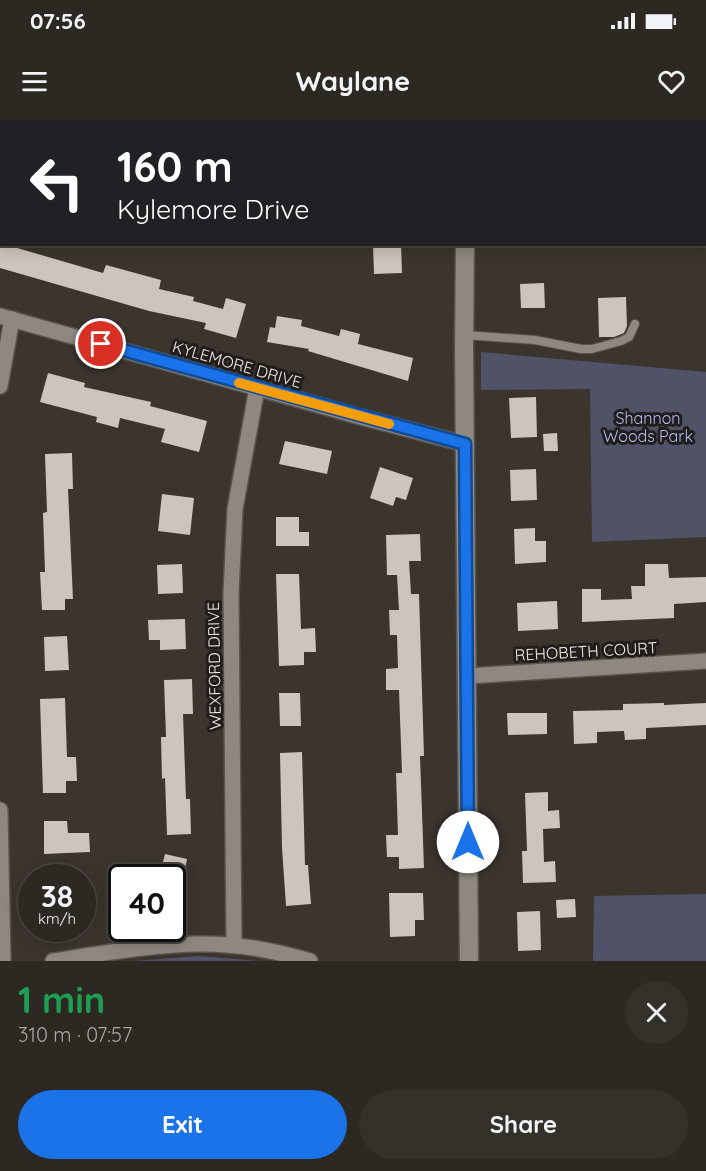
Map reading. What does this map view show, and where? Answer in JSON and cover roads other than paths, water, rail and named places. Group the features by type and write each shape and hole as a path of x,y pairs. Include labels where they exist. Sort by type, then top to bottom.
{"street":[{"path":"465,246 469,961"},
{"path":"0,386 6,318"},
{"name":"KYLEMORE DRIVE","path":"6,318 465,444"},
{"name":"WEXFORD DRIVE","path":"234,945 231,593 235,508 256,388"},
{"name":"REHOBETH COURT","path":"468,676 706,661"},
{"path":"0,810 3,961"},
{"path":"53,961 195,944 234,945 291,955 310,961"}],"lane":[{"path":"464,334 535,340 592,349 629,337 635,324"}],"park label":[{"name":"Shannon Woods Park","path":"648,427"}]}
